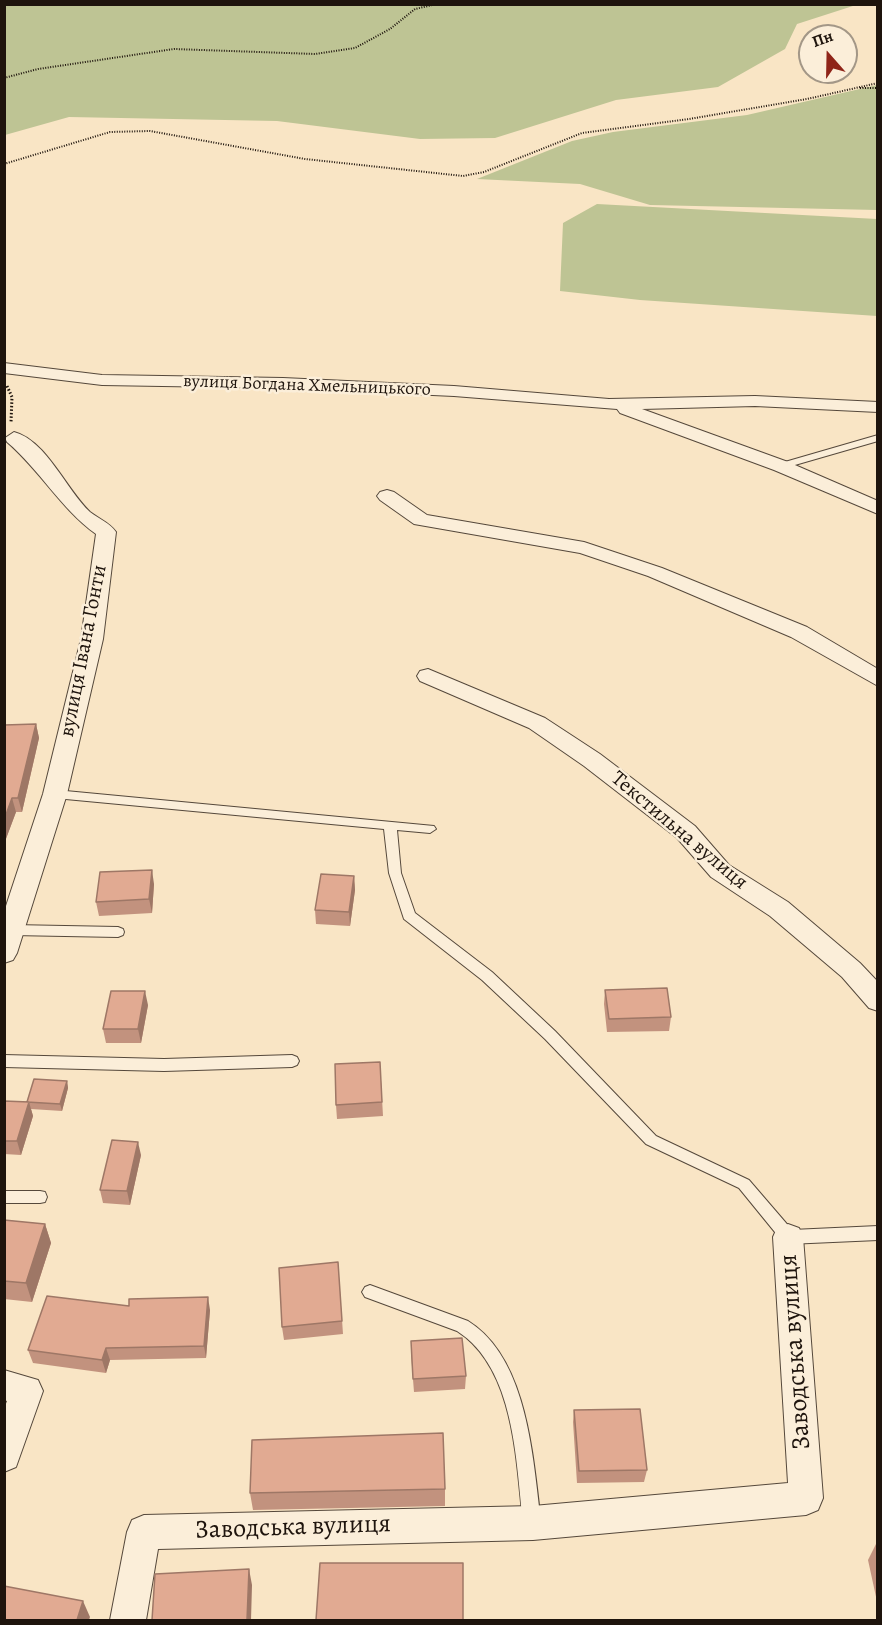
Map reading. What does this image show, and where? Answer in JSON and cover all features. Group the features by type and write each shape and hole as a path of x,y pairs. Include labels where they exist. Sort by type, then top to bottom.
{"street":[{"name":"вулиця Богдана Хмельницького","path":"4,368 36,370 102,380 283,383 454,391 609,404 755,401 878,407"},
{"name":"вулиця Богдана Хмельницького","path":"609,404 781,466 878,508"},
{"name":"вулиця Івана Гонти","path":"4,953 55,794 92,639 106,532 82,516 37,458 14,438"},
{"path":"387,496 421,520 584,548 654,572 799,632 878,679"},
{"name":"Текстильна вулиця","path":"428,676 537,723 592,760 687,832 720,871 779,909 851,970 878,1001"},
{"name":"Заводська вулиця","path":"128,1620 144,1532 533,1523 806,1498 788,1237"},
{"path":"4,1385 27,1391 4,1455"}],"lane":[{"path":"781,466 878,438"},
{"path":"55,794 430,829"},
{"name":"Заводська вулиця","path":"390,826 395,873 409,916 487,976 550,1035 651,1140 744,1184 788,1237"},
{"path":"12,930 118,933"},
{"path":"4,1061 164,1065 292,1061"},
{"path":"4,1197 40,1197"},
{"path":"788,1237 878,1233"},
{"path":"370,1292 468,1329 504,1373 517,1412 533,1523"}],"path":[{"path":"4,78 38,69 174,49 315,54 355,48 390,29 415,9 437,4"},
{"path":"4,164 110,132 150,131 305,159 462,176 484,172 582,133 689,119 878,83"},
{"path":"853,88 878,88"},
{"path":"4,383 12,397 10,417 14,438"}],"green space":[{"path":"4,5 856,5 797,24 785,49 718,87 616,100 495,138 420,139 277,121 69,117 5,135"},
{"path":"877,85 877,210 650,205 580,184 477,179 572,141 613,132 747,115"},
{"path":"597,204 877,219 877,316 640,300 560,291 563,223"}],"building":[{"path":"36,724 18,798 12,798 4,820 4,725"},
{"path":"152,870 149,899 96,902 100,872"},
{"path":"321,874 354,876 349,912 315,910"},
{"path":"667,988 671,1017 609,1019 605,990"},
{"path":"111,991 145,991 138,1029 103,1029"},
{"path":"380,1062 382,1102 336,1105 335,1064"},
{"path":"34,1079 67,1081 60,1104 27,1102"},
{"path":"4,1101 29,1102 17,1141 4,1141"},
{"path":"112,1140 138,1142 127,1191 100,1190"},
{"path":"4,1220 45,1224 26,1283 4,1281"},
{"path":"338,1262 342,1321 282,1327 279,1268"},
{"path":"47,1296 129,1306 129,1299 208,1297 204,1346 106,1348 102,1360 28,1350"},
{"path":"462,1338 466,1376 413,1379 411,1341"},
{"path":"640,1409 647,1470 579,1471 574,1410"},
{"path":"443,1433 445,1489 250,1493 252,1440"},
{"path":"320,1563 463,1563 463,1620 316,1620"},
{"path":"249,1569 247,1620 152,1620 155,1574"},
{"path":"4,1586 83,1601 77,1620 4,1620"}]}
